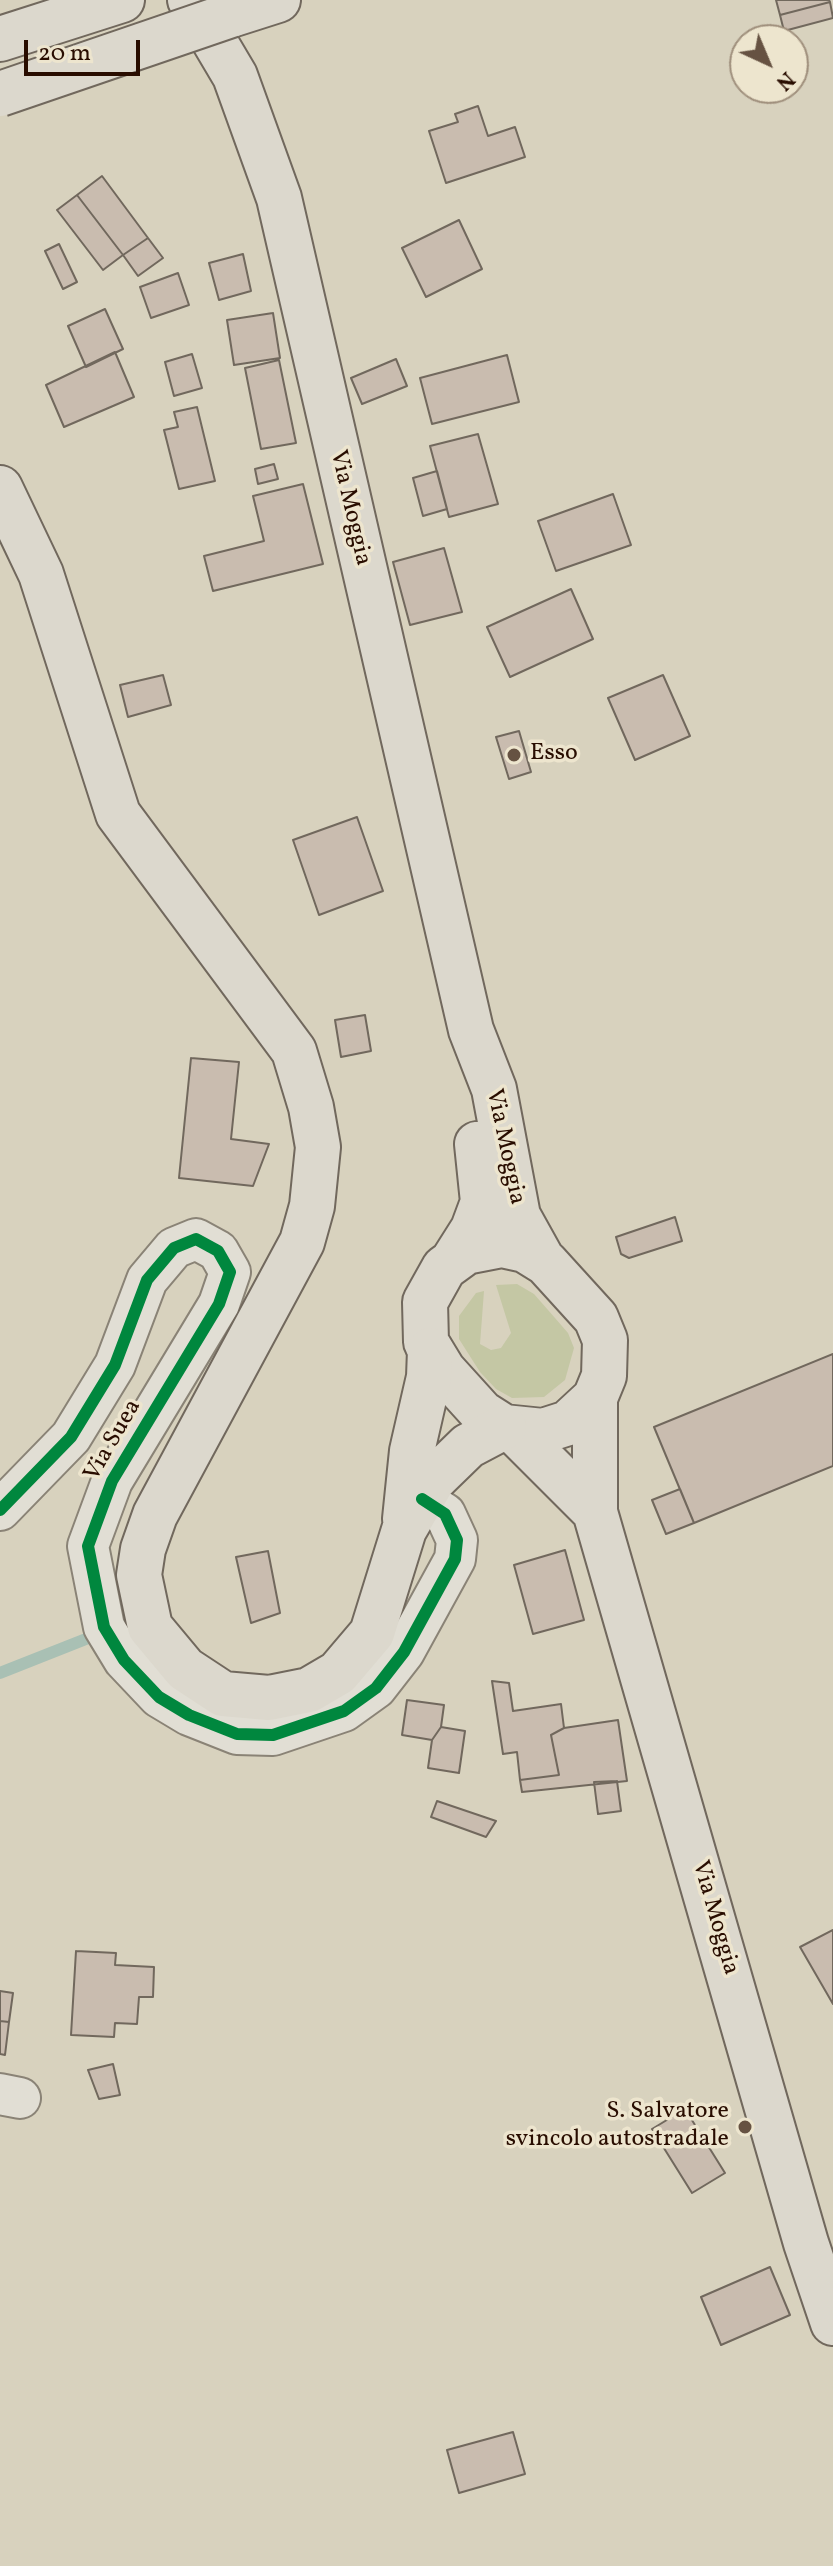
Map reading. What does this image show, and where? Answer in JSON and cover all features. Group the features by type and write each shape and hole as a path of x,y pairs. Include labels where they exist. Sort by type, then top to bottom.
{"main road":[{"path":"0,39 122,0"},
{"name":"Via Moggia","path":"190,0 235,76 279,198 471,1030 494,1089 518,1216 543,1261 596,1318 602,1329 606,1364 595,1398 595,1512 806,2243 833,2323"},
{"path":"0,94 278,0"},
{"path":"0,488 41,574 118,814 294,1051 311,1107 318,1147 312,1206 302,1242 155,1515 143,1549 139,1575 150,1627 185,1669 223,1694 269,1698 309,1690 338,1673 372,1633 413,1514 433,1480 468,1446 508,1428 530,1432 556,1428 578,1416 595,1398"},
{"name":"Via Moggia","path":"471,1030 471,1089 483,1202 473,1229 454,1259 436,1278 425,1302 424,1329 430,1350 443,1370 482,1413 508,1428 595,1512"},
{"name":"Via Moggia","path":"454,1259 478,1248 502,1245 525,1250 543,1261"},
{"path":"413,1514 406,1491 429,1377 430,1350"}],"street":[{"name":"Via Suea","path":"0,1510 71,1437 115,1365 147,1280 174,1248 196,1239 218,1251 230,1272 219,1304 112,1481 88,1546 104,1627 124,1660 159,1697 189,1715 237,1734 273,1735 344,1711 376,1688 404,1652 455,1559 457,1540 445,1514 413,1514"}],"green space":[{"path":"517,1284 534,1294 568,1333 574,1348 565,1380 544,1397 512,1398 496,1389 480,1372 459,1339 459,1316 476,1293 484,1291 480,1344 491,1350 501,1348 511,1333 496,1285"}],"building":[{"path":"776,0 829,0 830,2 780,15"},
{"path":"830,2 833,18 809,24 782,24 780,15"},
{"path":"478,106 488,136 515,127 525,157 446,183 429,131 458,122 455,114"},
{"path":"102,176 148,238 123,255 77,195"},
{"path":"77,195 123,255 103,270 57,210"},
{"path":"459,220 482,269 426,297 402,248"},
{"path":"148,238 163,258 138,276 123,255"},
{"path":"59,244 77,282 63,289 45,251"},
{"path":"243,254 251,291 219,300 209,263"},
{"path":"178,273 189,305 151,318 140,287"},
{"path":"105,309 123,349 86,367 68,326"},
{"path":"273,313 280,358 234,365 227,320"},
{"path":"115,352 134,397 64,427 46,385"},
{"path":"192,354 202,388 174,396 165,362"},
{"path":"507,355 519,402 432,424 420,378"},
{"path":"396,359 407,386 362,404 351,378"},
{"path":"279,360 296,443 261,449 245,368"},
{"path":"197,407 215,481 179,489 164,430 178,427 174,412"},
{"path":"478,434 498,504 449,517 430,446"},
{"path":"274,464 278,479 258,484 255,469"},
{"path":"437,471 447,509 423,516 413,478"},
{"path":"303,484 323,564 213,591 204,556 264,541 253,496"},
{"path":"613,494 631,545 556,571 538,521"},
{"path":"444,548 462,612 410,625 393,562"},
{"path":"571,589 593,639 510,677 487,627"},
{"path":"163,675 171,705 128,717 120,685"},
{"path":"663,675 690,736 635,760 608,698"},
{"name":"Esso","path":"519,731 531,772 509,779 496,737"},
{"path":"357,817 383,891 319,915 293,840"},
{"path":"365,1015 371,1051 341,1057 335,1020"},
{"path":"191,1058 239,1062 231,1139 269,1144 253,1186 179,1178"},
{"path":"675,1217 682,1241 629,1258 621,1254 616,1237"},
{"path":"833,1354 833,1466 694,1523 654,1427"},
{"path":"680,1489 694,1523 666,1534 652,1500"},
{"path":"565,1550 584,1620 533,1634 514,1565"},
{"path":"268,1551 280,1613 251,1623 236,1557"},
{"path":"492,1681 509,1683 513,1711 561,1704 564,1728 551,1735 559,1775 520,1780 517,1752 503,1754"},
{"path":"407,1700 444,1705 441,1727 432,1740 402,1735"},
{"path":"618,1720 627,1781 522,1792 520,1780 559,1775 551,1735 564,1728"},
{"path":"441,1727 465,1731 459,1773 428,1768 432,1740"},
{"path":"617,1781 621,1811 598,1814 594,1782"},
{"path":"437,1801 496,1821 486,1837 431,1817"},
{"path":"833,1930 833,2004 800,1947"},
{"path":"76,1951 116,1953 115,1965 154,1967 153,1997 139,1997 137,2024 115,2023 114,2037 71,2035"},
{"path":"0,1991 13,1993 9,2022 0,2021"},
{"path":"0,2021 9,2022 5,2055 0,2054"},
{"path":"113,2064 120,2095 99,2099 88,2070"},
{"path":"685,2109 725,2173 692,2193 652,2129"},
{"path":"770,2267 790,2315 721,2345 701,2297"},
{"path":"513,2432 525,2474 459,2493 447,2450"}],"waterway":[{"path":"0,1673 91,1637"}],"cycle path":[{"path":"0,1510 71,1437 115,1365 147,1280 174,1248 196,1239 218,1251 230,1272 219,1304 112,1481 88,1546 104,1627 124,1660 159,1697 189,1715 237,1734 273,1735 344,1711 376,1688 404,1652 455,1559 457,1540 445,1514 422,1499"}],"place":[{"name":"Esso","path":"514,755"},
{"name":"S. Salvatore svincolo autostradale","path":"745,2127"}]}
